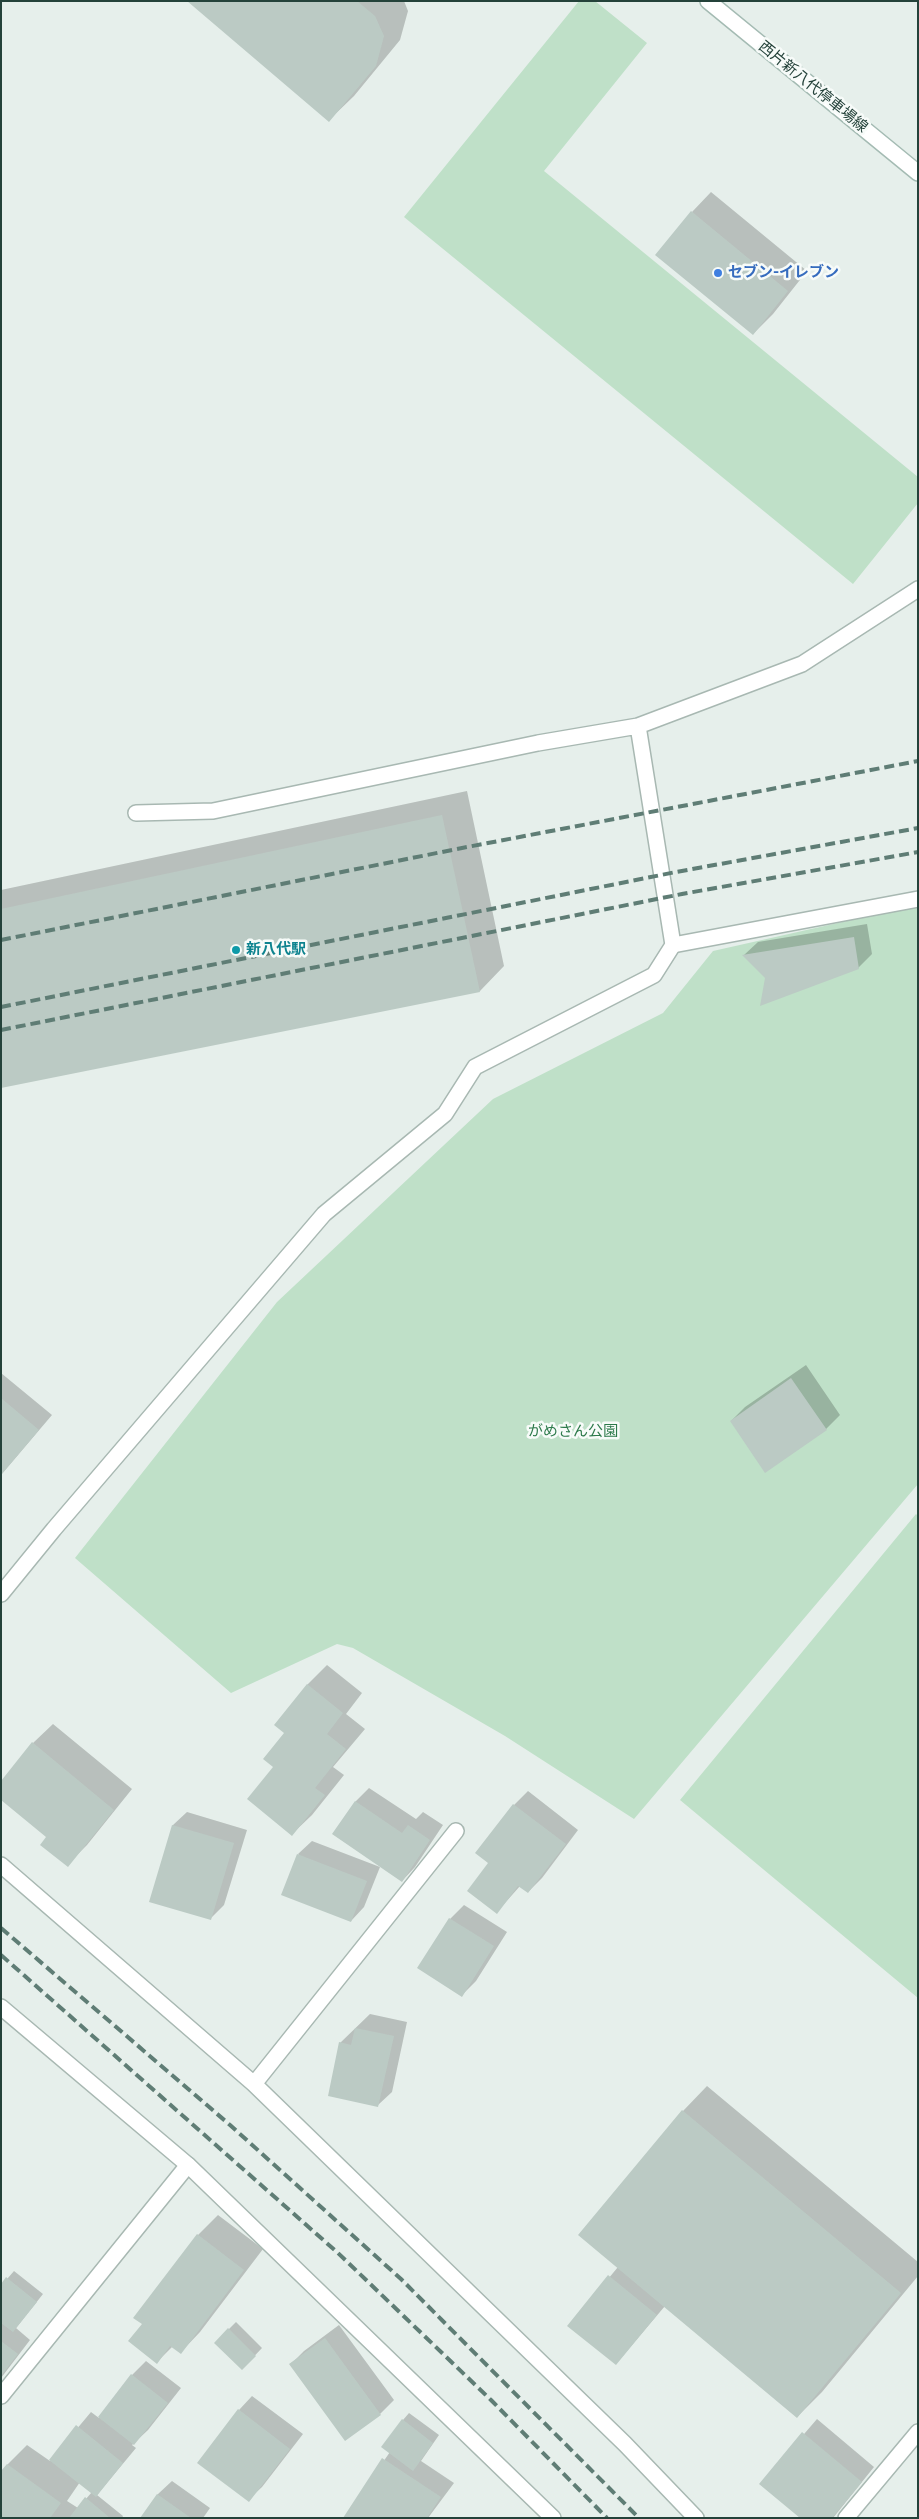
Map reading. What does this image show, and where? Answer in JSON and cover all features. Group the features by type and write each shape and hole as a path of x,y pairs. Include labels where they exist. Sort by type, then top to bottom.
{"street":[{"name":"西片新八代停車場線","path":"708,1 918,173"},
{"path":"136,813 214,811 538,743 638,726 802,664 918,590"},
{"path":"1,1594 54,1529 324,1214 445,1114 474,1067 654,975 673,945 638,726"},
{"path":"673,945 918,899"},
{"path":"254,2084 456,1831"},
{"path":"1,1865 254,2084 625,2444 696,2518"},
{"path":"1,2007 188,2165 553,2518"},
{"path":"1,2396 188,2165"},
{"path":"846,2518 918,2432"}],"green space":[{"path":"579,1 595,1 647,43 544,171 918,477 918,503 853,584 404,217"},
{"name":"がめさん公園","path":"918,905 918,1484 634,1819 505,1736 353,1648 337,1644 231,1693 75,1558 277,1302 493,1099 663,1013 713,951"},
{"path":"916,1514 918,1516 918,1998 680,1800"}],"building":[{"path":"187,1 357,1 375,16 384,36 376,66 329,122"},
{"path":"691,211 788,291 753,335 655,255"},
{"name":"新八代駅","path":"442,815 480,992 1,1088 1,909"},
{"path":"854,937 859,969 760,1006 765,978 742,955"},
{"path":"791,1378 827,1430 765,1473 730,1421"},
{"path":"1,1398 39,1430 1,1475"},
{"path":"307,1684 343,1713 327,1734 346,1749 315,1788 325,1795 292,1836 247,1799 273,1767 263,1759 284,1733 274,1725"},
{"path":"32,1742 114,1810 68,1867 40,1845 46,1837 1,1800 1,1781"},
{"path":"355,1801 402,1833 408,1825 430,1840 402,1882 332,1834"},
{"path":"513,1804 566,1844 528,1893 518,1886 497,1914 467,1891 488,1863 475,1853"},
{"path":"172,1825 234,1843 211,1920 149,1902"},
{"path":"297,1854 367,1881 351,1922 281,1895"},
{"path":"449,1918 494,1946 462,1997 417,1968"},
{"path":"355,2028 394,2036 378,2107 328,2096 339,2042 351,2045"},
{"path":"682,2110 901,2293 797,2418 578,2235"},
{"path":"197,2234 244,2270 181,2354 170,2346 157,2364 128,2341 142,2324 133,2318"},
{"path":"608,2275 657,2315 616,2365 567,2326"},
{"path":"6,2277 37,2302 13,2332 1,2323 1,2284"},
{"path":"228,2328 256,2356 242,2370 214,2343"},
{"path":"325,2338 381,2415 345,2441 289,2364"},
{"path":"1,2341 18,2354 1,2376"},
{"path":"131,2374 168,2403 134,2445 98,2417"},
{"path":"238,2409 290,2449 249,2502 197,2463"},
{"path":"402,2419 433,2443 413,2471 381,2447"},
{"path":"76,2425 123,2463 96,2497 49,2460"},
{"path":"802,2432 862,2482 832,2518 800,2518 759,2484"},
{"path":"382,2458 441,2497 427,2518 343,2518"},
{"path":"7,2464 61,2503 50,2518 1,2518 1,2471"},
{"path":"157,2494 191,2518 140,2518"},
{"path":"85,2497 110,2518 69,2518"}],"railway":[{"path":"1,940 462,848 918,761"},
{"path":"1,1007 676,872 918,828"},
{"path":"1,1030 682,894 918,852"},
{"path":"1,1928 230,2125 401,2279 639,2518"},
{"path":"1,1955 338,2253 491,2400 607,2518"}],"place":[{"name":"セブン-イレブン","path":"718,273"},
{"name":"新八代駅","path":"236,950"}]}
